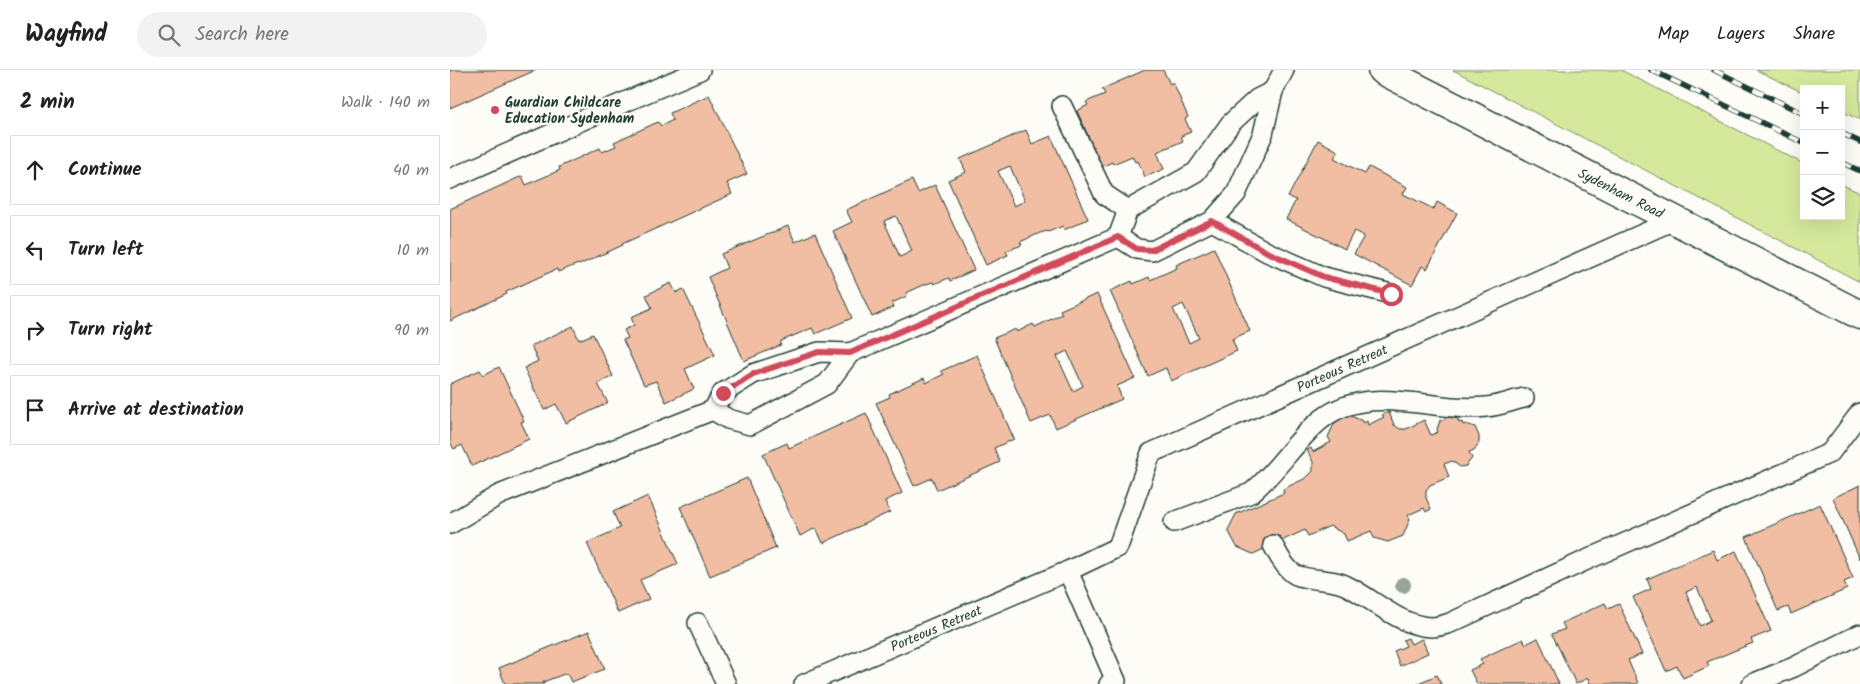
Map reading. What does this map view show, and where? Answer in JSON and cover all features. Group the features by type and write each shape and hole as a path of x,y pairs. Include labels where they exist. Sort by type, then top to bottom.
{"street":[{"name":"Sydenham Road","path":"1382,70 1860,315"}],"lane":[{"path":"450,179 700,70"},
{"path":"1118,237 1137,249 1152,250 1212,221 1236,194 1263,134 1274,91 1284,70"},
{"path":"450,524 499,495 714,410 723,393 753,374 819,352 850,353 1118,237 1128,210 1196,172 1230,124 1257,99 1274,91"},
{"path":"1062,106 1104,194 1128,210"},
{"name":"Porteous Retreat","path":"804,684 1068,571 1118,547 1151,453 1674,220"},
{"path":"1212,221 1267,252 1324,277 1391,294"},
{"path":"714,410 728,419 750,425 827,384 850,353"},
{"path":"1174,522 1254,499 1260,485 1294,444 1322,418 1341,407 1361,402 1399,402 1459,407 1486,407 1524,398"},
{"path":"1273,545 1288,568 1296,575 1329,579 1346,585 1398,617 1418,626 1432,627 1450,623 1591,558 1830,453 1860,413"},
{"path":"1068,571 1114,683"},
{"path":"698,624 726,684"},
{"path":"1752,684 1794,667 1860,634"}],"green space":[{"path":"1453,70 1621,70 1800,162 1800,220 1845,220 1845,186 1860,193 1860,282"},
{"path":"1756,70 1860,70 1860,120 1845,113 1845,85 1800,85 1800,91"}],"building":[{"path":"450,70 536,70 450,108"},
{"path":"1145,70 1163,70 1170,84 1173,82 1188,117 1185,119 1191,132 1181,136 1183,141 1157,152 1164,169 1145,177 1138,161 1135,162 1132,156 1102,167 1077,111 1088,105 1086,102 1105,94 1102,89"},
{"path":"709,95 747,174 727,183 732,194 579,265 558,272 557,269 506,292 507,294 450,321 450,209 522,176 526,185 560,170 559,167 600,148 602,152 616,146 614,142 658,122 661,126 673,120 670,113"},
{"path":"1026,130 1032,144 1051,136 1088,219 1064,230 1063,226 1020,242 1022,245 1006,251 1008,255 986,265 948,180 966,172 960,159","holes":["1010,166 1025,201 1014,206 998,171"]},
{"path":"1318,140 1338,151 1334,158 1365,174 1369,167 1407,187 1403,194 1434,209 1437,202 1457,213 1427,269 1422,266 1412,285 1354,254 1364,236 1354,231 1345,249 1286,219 1296,200 1288,197"},
{"path":"912,180 918,193 935,185 974,270 950,281 949,278 934,284 933,282 906,293 907,296 892,303 894,307 872,317 833,231 852,222 846,210","holes":["896,216 912,251 900,257 884,221"]},
{"path":"788,226 795,242 815,233 852,318 815,334 812,328 781,341 781,345 744,361 708,277 727,268 721,254"},
{"path":"1214,248 1250,331 1232,339 1237,351 1171,381 1166,368 1148,376 1110,291 1132,281 1133,284 1149,277 1150,280 1177,268 1176,265","holes":["1183,304 1199,338 1189,343 1173,309"]},
{"path":"671,283 676,293 683,289 715,355 685,369 694,389 666,402 656,381 644,385 623,340 628,338 624,330 634,325 631,317 652,308 646,295"},
{"path":"1097,294 1135,378 1117,386 1122,399 1056,428 1050,415 1031,423 994,338 1016,329 1017,332 1033,324 1035,327 1062,314 1060,310","holes":["1067,351 1083,386 1073,391 1057,356"]},
{"path":"573,326 579,340 593,334 613,376 598,384 608,403 566,423 556,404 544,410 524,368 538,361 531,346"},
{"path":"977,355 1014,439 994,448 1000,462 937,490 932,478 914,486 876,403 890,397 889,394 924,378 926,383 944,374 941,371"},
{"path":"499,367 524,421 521,422 529,439 472,466 462,445 454,449 450,442 450,384 480,370 483,375"},
{"path":"1389,412 1394,425 1400,429 1406,429 1424,420 1431,435 1438,432 1437,429 1440,421 1448,417 1458,419 1459,423 1462,422 1463,425 1475,427 1479,436 1479,443 1474,450 1469,452 1472,458 1466,466 1460,467 1452,461 1444,464 1449,477 1430,485 1426,490 1426,498 1431,509 1426,512 1424,508 1408,515 1410,519 1403,536 1388,542 1374,538 1371,531 1347,541 1344,534 1330,526 1308,536 1305,530 1253,554 1237,547 1228,530 1236,514 1284,493 1283,489 1306,478 1313,471 1313,462 1307,450 1311,448 1313,452 1331,442 1328,437 1335,422 1348,415 1364,423 1367,421 1368,425 1384,417 1382,415"},
{"path":"866,413 902,493 885,501 890,512 823,543 816,528 800,536 763,454 787,443 789,448"},
{"path":"747,478 776,548 710,576 680,507"},
{"path":"1860,485 1860,559 1833,498"},
{"path":"648,496 678,564 640,580 649,599 618,613 587,543 620,528 613,512"},
{"path":"1820,504 1853,578 1844,582 1847,589 1791,614 1788,607 1778,611 1746,537"},
{"path":"1713,550 1717,560 1736,551 1771,631 1751,639 1753,643 1707,662 1709,666 1683,678 1677,666 1666,671 1633,597 1651,589 1647,579","holes":["1697,587 1711,620 1700,626 1686,592"]},
{"path":"1605,603 1608,609 1619,604 1642,654 1628,660 1637,684 1590,684 1588,678 1576,684 1552,634 1565,629 1562,623"},
{"path":"589,631 605,669 571,682 567,673 543,682 544,684 505,684 499,668"},
{"path":"1408,638 1411,644 1422,639 1428,653 1400,666 1394,651 1406,646 1403,640"},
{"path":"1538,638 1559,684 1477,684 1470,670 1483,664 1480,659 1523,639 1526,644"},
{"path":"1437,675 1441,684 1416,684"}],"railway":[{"path":"1651,70 1800,141"},
{"path":"1714,70 1800,112"},
{"path":"1845,135 1860,142"},
{"path":"1845,164 1860,171"}],"place":[{"name":"Guardian Childcare Education Sydenham","path":"495,110"}],"route":[{"path":"723,393 753,374 819,352 850,353 1118,237 1137,249 1152,250 1212,221 1267,252 1324,277 1391,294"}]}
